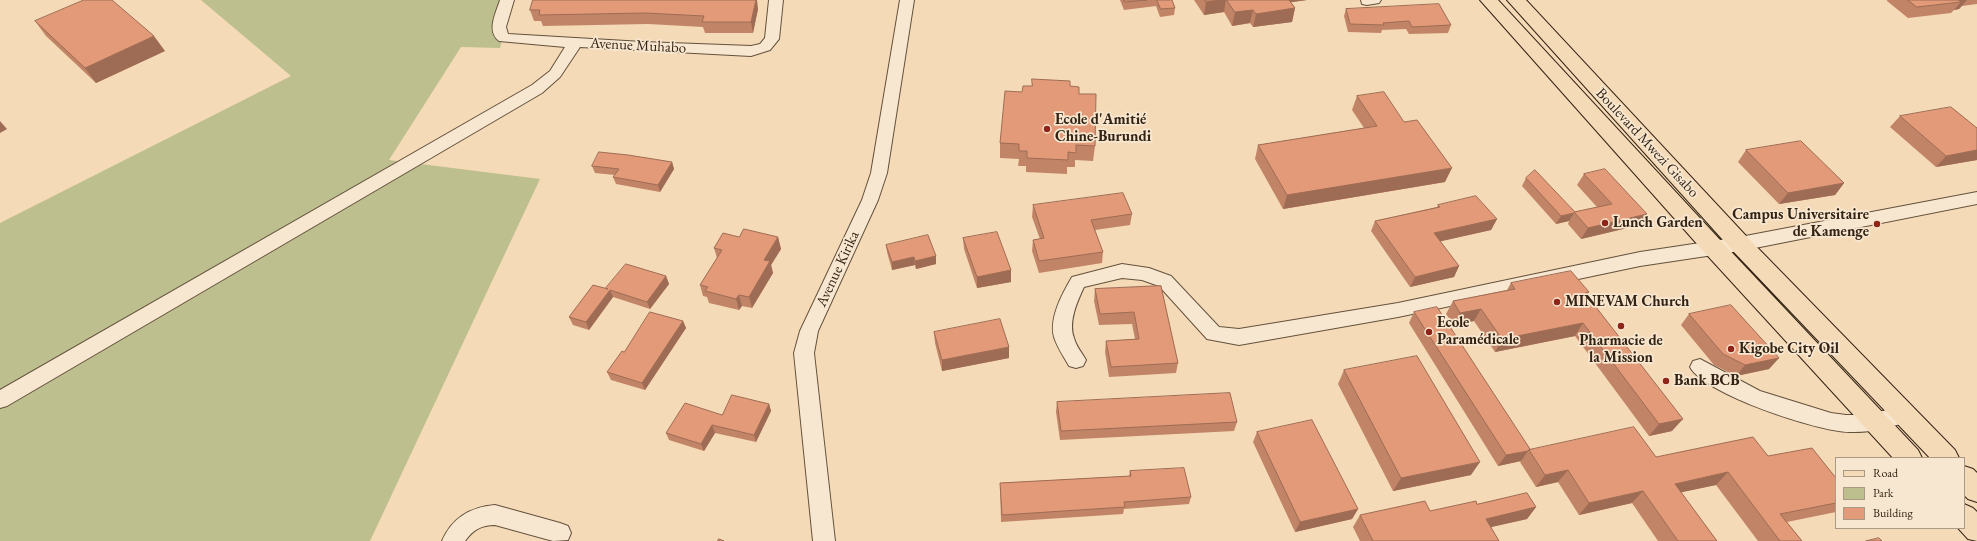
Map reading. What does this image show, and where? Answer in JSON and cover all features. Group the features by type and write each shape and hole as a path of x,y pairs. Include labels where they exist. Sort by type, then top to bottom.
{"main road":[{"name":"Boulevard Mwezi Gisabo","path":"1489,0 1714,248 1908,457"},
{"name":"Boulevard Mwezi Gisabo","path":"1516,0 1740,244 1945,457"},
{"path":"1541,58 1566,56"},
{"path":"1965,478 1977,491"},
{"path":"1965,517 1977,530"}],"street":[{"name":"Avenue Muhabo","path":"507,0 499,27 501,37 575,43 747,51 759,49 765,46 772,39 776,0"},
{"name":"Avenue Kirika","path":"824,541 804,353 809,331 870,200 879,173 907,0"},
{"path":"0,400 537,89 555,74 575,43"},
{"path":"1076,360 1063,336 1064,317 1069,298 1078,282 1122,271 1143,273 1165,281 1214,334 1239,337 1398,310 1640,259 1740,244 1977,198"},
{"path":"1700,367 1721,382 1780,408 1835,422 1850,424 1875,422 1905,414"},
{"path":"453,541 460,530 469,522 485,515 496,515 560,533"}],"green space":[{"path":"201,0 513,0 500,48 461,47 389,160 540,179 370,541 0,541 0,223 291,76"}],"building":[{"path":"84,0 112,0 154,36 85,68 35,21"},
{"path":"533,0 756,0 751,22 702,22 704,16 645,13 539,15 540,10 530,10"},
{"path":"1124,0 1147,0 1125,2"},
{"path":"1157,0 1172,0 1175,8 1161,9"},
{"path":"1205,0 1220,0 1206,2"},
{"path":"1227,0 1289,0 1295,8 1256,14 1253,10 1235,12"},
{"path":"1908,0 1958,0 1961,2 1917,7"},
{"path":"1439,4 1451,25 1412,27 1409,21 1383,23 1384,25 1350,24 1346,9"},
{"path":"1032,79 1070,81 1070,86 1079,87 1079,94 1096,94 1095,146 1076,145 1076,153 1068,152 1068,160 1027,158 1027,151 1019,151 1019,144 1000,143 1005,91 1022,92 1023,86 1032,86"},
{"path":"1384,92 1404,122 1417,120 1452,168 1287,195 1258,145 1377,126 1357,96"},
{"path":"1951,107 1977,128 1977,150 1946,156 1900,116"},
{"path":"1801,141 1844,183 1788,193 1746,150"},
{"path":"599,152 672,162 658,185 613,177 619,169 592,166"},
{"path":"1605,169 1647,214 1588,228 1574,212 1612,204 1584,174"},
{"path":"1535,170 1575,212 1574,213 1561,216 1526,178"},
{"path":"1123,193 1132,214 1091,220 1103,252 1039,261 1033,240 1044,238 1033,205"},
{"path":"1476,196 1497,219 1434,233 1459,266 1415,277 1375,221 1440,207 1438,205"},
{"path":"744,229 778,237 764,260 770,261 749,297 739,295 736,299 705,291 708,287 700,285 722,250 714,248 723,233 739,237"},
{"path":"997,232 1011,270 977,277 963,238"},
{"path":"928,235 936,256 915,261 914,257 892,262 886,245"},
{"path":"626,264 666,276 647,302 610,290 586,322 569,317 593,285 608,289 606,288"},
{"path":"1571,271 1589,292 1585,293 1683,419 1659,424 1583,323 1502,339 1481,309 1460,313 1453,301 1515,289 1511,283"},
{"path":"1161,286 1178,363 1111,367 1106,341 1139,339 1134,312 1100,314 1095,289"},
{"path":"1731,305 1779,358 1745,365 1723,354 1689,314"},
{"path":"1437,307 1530,449 1528,451 1506,455 1414,312"},
{"path":"650,312 683,321 642,383 607,372 622,351 624,352"},
{"path":"1000,319 1009,347 942,360 934,332"},
{"path":"1417,356 1480,462 1401,478 1344,370"},
{"path":"1230,393 1237,422 1061,431 1057,402"},
{"path":"732,395 769,404 754,435 712,425 701,444 666,433 685,403 722,415"},
{"path":"1312,420 1358,509 1300,522 1257,432"},
{"path":"1634,427 1656,457 1753,437 1768,456 1812,448 1835,477 1835,503 1780,514 1802,541 1780,541 1728,472 1675,484 1717,541 1678,541 1643,491 1589,503 1568,470 1545,475 1529,450"},
{"path":"1184,468 1191,497 1124,502 1125,507 1002,515 1000,483 1131,476 1130,471"},
{"path":"1527,493 1536,507 1486,519 1499,541 1373,541 1360,515 1425,501 1430,511 1476,501 1477,504"},
{"path":"1879,538 1882,541 1866,541"}],"place":[{"name":"Ecole d'Amitié Chine-Burundi","path":"1047,129"},
{"name":"Lunch Garden","path":"1605,223"},
{"name":"Campus Universitaire de Kamenge","path":"1877,224"},
{"name":"MINEVAM Church","path":"1557,302"},
{"name":"Pharmacie de la Mission","path":"1621,326"},
{"name":"Ecole Paramédicale","path":"1429,332"},
{"name":"Kigobe City Oil","path":"1731,349"},
{"name":"Bank BCB","path":"1666,381"}]}
